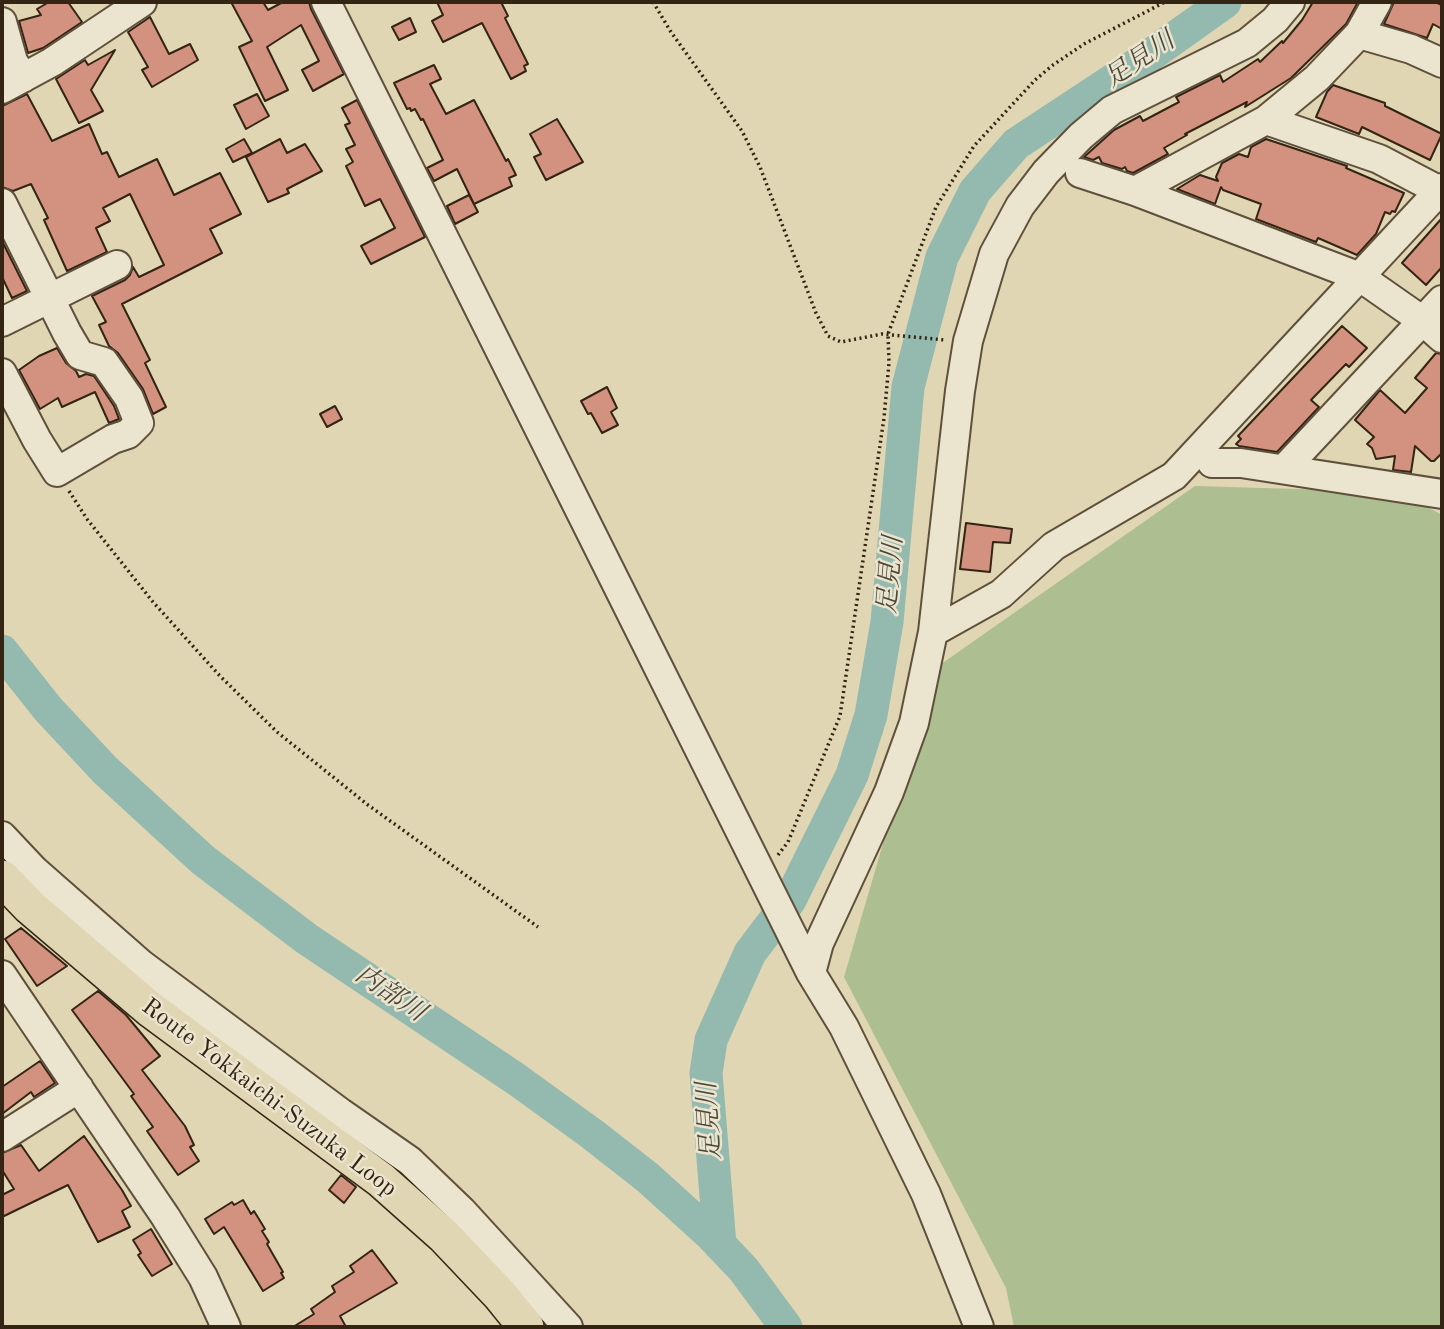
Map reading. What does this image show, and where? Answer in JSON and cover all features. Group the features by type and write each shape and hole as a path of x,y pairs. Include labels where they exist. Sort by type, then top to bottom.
{"main road":[{"name":"Route Yokkaichi-Suzuka Loop","path":"2,878 30,907 150,1010 381,1180 444,1236 500,1295 526,1327"}],"street":[{"path":"12,84 90,38 142,2"},
{"path":"326,2 766,883 809,968 844,1027 926,1194 979,1327"},
{"path":"809,968 888,792 914,723 933,632 968,341 995,254 1020,206 1046,172 1080,136 1112,110 1247,43 1275,20 1290,2"},
{"path":"1135,191 1266,120 1317,78 1359,34 1377,2"},
{"path":"2,22 13,61 12,84"},
{"path":"1359,34 1442,63"},
{"path":"933,632 1000,594 1054,546 1174,476 1441,190 1379,159 1266,120"},
{"path":"1080,173 1135,191 1360,277 1436,320 1284,469"},
{"path":"2,203 80,355 104,362 129,398 139,423 128,434 113,439 57,472 2,373"},
{"path":"2,322 117,265"},
{"path":"1212,463 1241,463 1442,494"},
{"path":"2,836 34,870 141,964 410,1161 462,1210 568,1327"},
{"path":"2,975 197,1267 226,1327"},
{"path":"2,1137 79,1088"}],"path":[{"path":"653,2 671,32 742,131 760,167 824,331 833,340 841,342 888,334 946,340"},
{"path":"766,883 788,842 840,716 884,418 889,363 888,334 936,207 974,146 1022,92 1053,65 1084,44 1166,2"},
{"path":"57,472 87,519 153,602 220,676 277,732 368,805 538,927"}],"green space":[{"path":"1195,486 1400,492 1442,515 1442,1327 1014,1327 1006,1288 844,977 934,669"}],"building":[{"path":"49,2 68,2 82,22 43,48 28,53 19,21 41,15 37,9"},
{"path":"231,2 263,2 268,10 283,2 309,2 344,74 313,91 302,70 319,61 301,25 267,47 288,90 265,101 239,47 252,41"},
{"path":"437,2 501,2 508,16 505,18 528,64 524,66 526,71 511,79 482,23 443,42 432,21 443,15"},
{"path":"1313,2 1358,2 1346,24 1291,78 1245,107 1247,102 1185,134 1187,135 1164,148 1168,154 1133,173 1125,167 1122,169 1102,163 1099,157 1093,160 1084,157 1114,130 1140,116 1143,121 1179,102 1176,97 1220,75 1223,82 1258,59 1260,62 1282,41 1283,43"},
{"path":"1394,2 1435,2 1442,5 1442,29 1433,24 1427,38 1384,24"},
{"path":"150,17 169,54 190,44 198,60 152,87 142,70 148,67 128,32"},
{"path":"410,18 416,32 399,40 392,27"},
{"path":"115,50 91,90 103,111 79,123 56,79 85,60 88,65"},
{"path":"434,65 441,79 430,84 446,114 474,100 516,175 509,178 512,186 474,204 457,169 434,181 427,168 443,160 423,119 421,120 415,109 407,109 394,83"},
{"path":"1333,85 1385,103 1385,106 1442,134 1430,160 1362,127 1359,134 1316,117"},
{"path":"27,94 52,141 89,124 102,154 107,152 119,177 157,159 174,195 220,173 241,214 210,229 222,253 122,304 150,360 145,363 166,407 153,414 143,389 118,353 109,346 99,325 106,322 92,296 125,280 133,267 139,277 164,265 130,194 103,208 110,221 96,228 107,252 67,271 44,220 48,218 31,184 13,191 2,187 2,106"},
{"path":"257,94 269,116 246,129 234,105"},
{"path":"357,100 425,237 371,264 361,246 395,228 380,199 365,206 346,166 353,162 346,149 355,145 345,125 350,123 342,108"},
{"path":"557,119 583,162 546,180 534,157 541,154 530,134"},
{"path":"244,139 252,153 233,162 226,149"},
{"path":"280,139 287,153 305,144 322,171 287,189 289,193 268,202 246,157"},
{"path":"1266,139 1347,166 1346,168 1404,193 1395,212 1385,212 1376,234 1357,255 1318,238 1316,242 1256,219 1261,204 1221,187 1215,204 1177,189 1200,175 1218,181 1216,177 1222,163 1239,154 1248,157 1251,147"},
{"path":"469,195 478,212 455,224 447,206"},
{"path":"1442,218 1442,267 1426,285 1402,263"},
{"path":"2,241 27,291 12,298 2,277"},
{"path":"1342,326 1367,348 1349,367 1346,364 1311,400 1319,407 1277,452 1236,444 1241,439 1238,436"},
{"path":"57,348 79,377 86,374 94,376 114,406 119,419 109,423 95,392 62,407 58,398 40,409 19,370"},
{"path":"1436,353 1442,354 1442,453 1431,461 1415,446 1411,472 1393,470 1395,456 1376,459 1372,448 1367,444 1374,437 1355,420 1380,390 1405,413 1427,388 1415,378"},
{"path":"607,387 617,408 611,412 618,425 602,433 581,401"},
{"path":"335,406 342,419 327,427 320,414"},
{"path":"966,523 1012,529 1010,543 993,542 990,572 960,569"},
{"path":"21,928 67,966 37,986 5,939"},
{"path":"98,991 126,1015 160,1056 142,1070 185,1126 194,1145 190,1147 199,1161 178,1175 147,1131 153,1127 131,1096 134,1094 72,1010"},
{"path":"40,1061 55,1083 34,1097 31,1092 2,1114 2,1087"},
{"path":"84,1136 131,1206 122,1211 130,1227 98,1242 68,1185 2,1217 2,1195 14,1189 2,1170 2,1153 21,1145 39,1171"},
{"path":"341,1175 356,1187 344,1203 329,1190"},
{"path":"243,1200 251,1214 254,1211 265,1229 262,1231 269,1242 267,1244 283,1272 281,1273 284,1278 263,1291 224,1227 214,1234 205,1219 232,1202 234,1205"},
{"path":"151,1229 172,1264 152,1276 138,1255 141,1253 133,1240"},
{"path":"372,1250 397,1283 340,1316 346,1327 293,1327 314,1314 311,1309 335,1292 332,1286 354,1272 350,1266"}],"waterway":[{"name":"足見川","path":"720,1245 706,1073 711,1040 750,953 790,900 852,775 871,715 887,622 908,387 942,257 975,191 1016,144 1145,59 1225,2"},
{"name":"内部川","path":"2,651 48,709 105,770 203,860 307,939 516,1079 647,1177 710,1234 744,1270 786,1327"}]}
